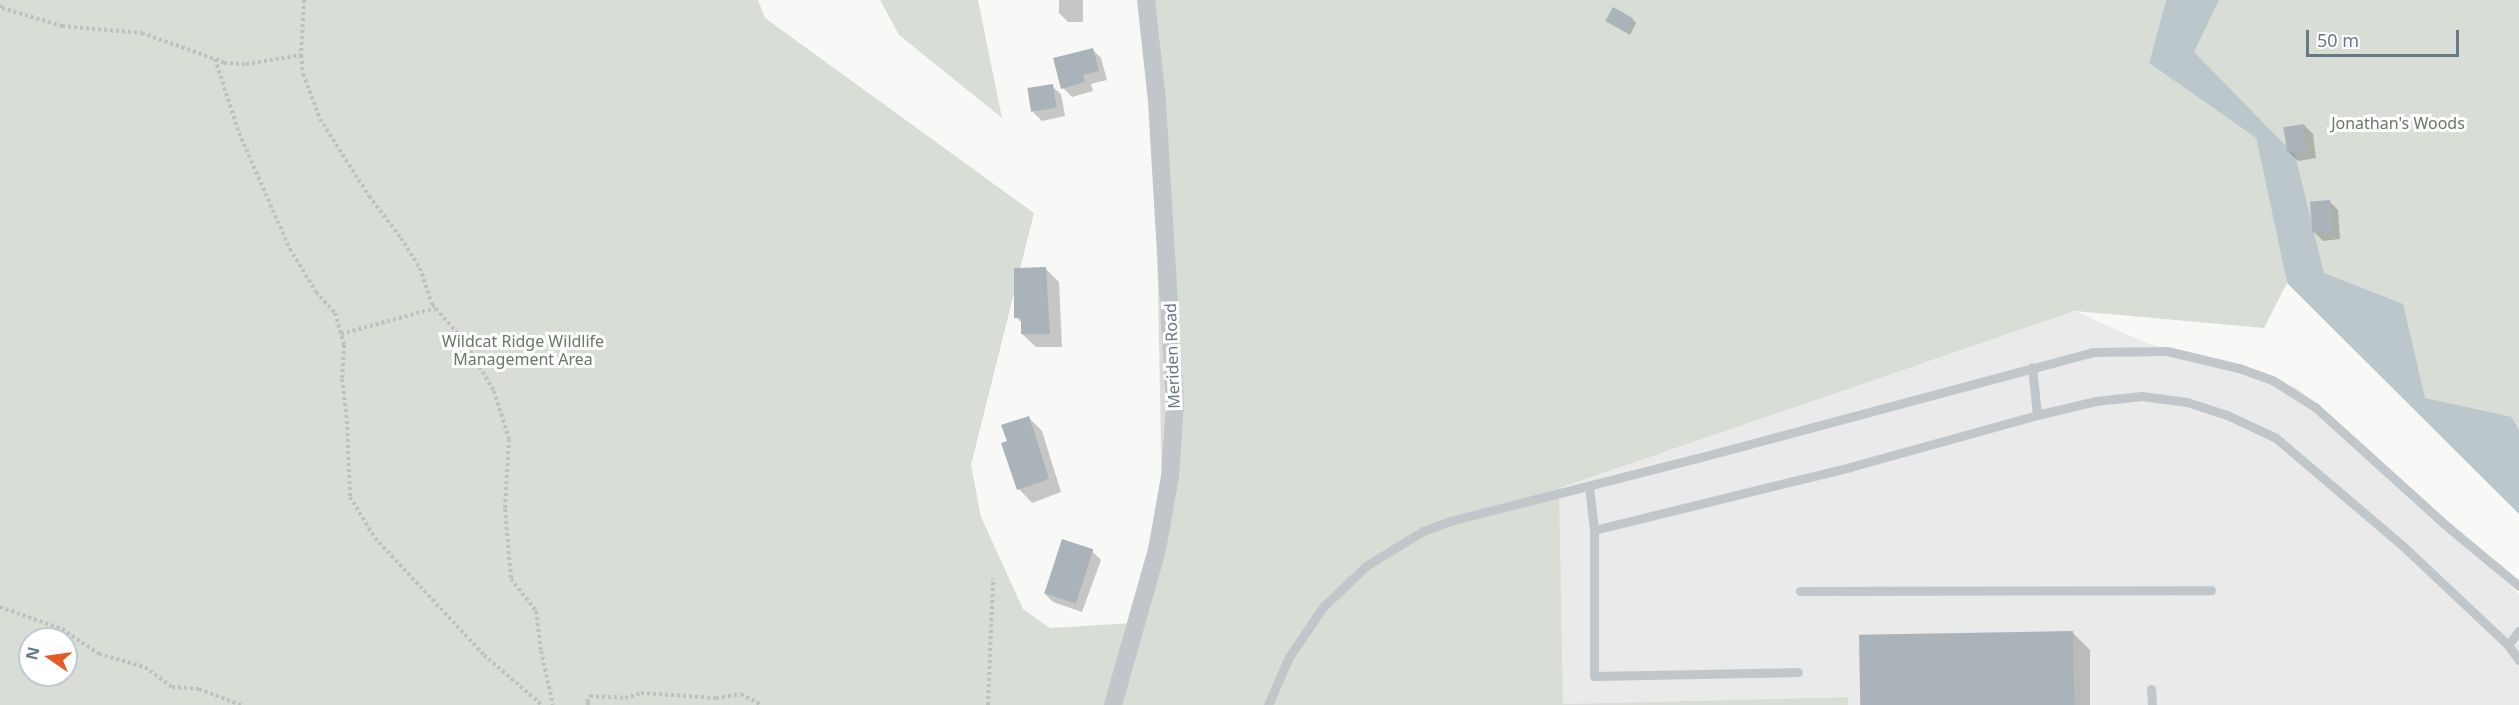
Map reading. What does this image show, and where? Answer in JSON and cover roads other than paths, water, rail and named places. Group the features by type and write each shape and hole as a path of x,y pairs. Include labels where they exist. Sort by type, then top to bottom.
{"street":[{"name":"Meriden Road","path":"1113,705 1157,550 1170,476 1175,405 1156,101 1146,0"}],"lane":[{"path":"1268,705 1289,657 1323,607 1351,578 1394,547 1450,521 2093,352 2167,351 2240,368 2274,381 2315,407 2449,528 2519,586"},
{"path":"2032,367 2037,415"},
{"path":"1594,530 1850,467 2096,401 2142,396 2187,402 2227,415 2276,438 2404,547 2508,645 2519,660"},
{"path":"1589,486 1594,530 1594,676 1798,672"},
{"path":"1800,591 2211,590"},
{"path":"2508,645 2519,631"},
{"path":"2151,689 2152,705"}],"park label":[{"name":"Jonathan's Woods","path":"2398,123"},
{"name":"Wildcat Ridge Wildlife Management Area","path":"523,350"}]}
